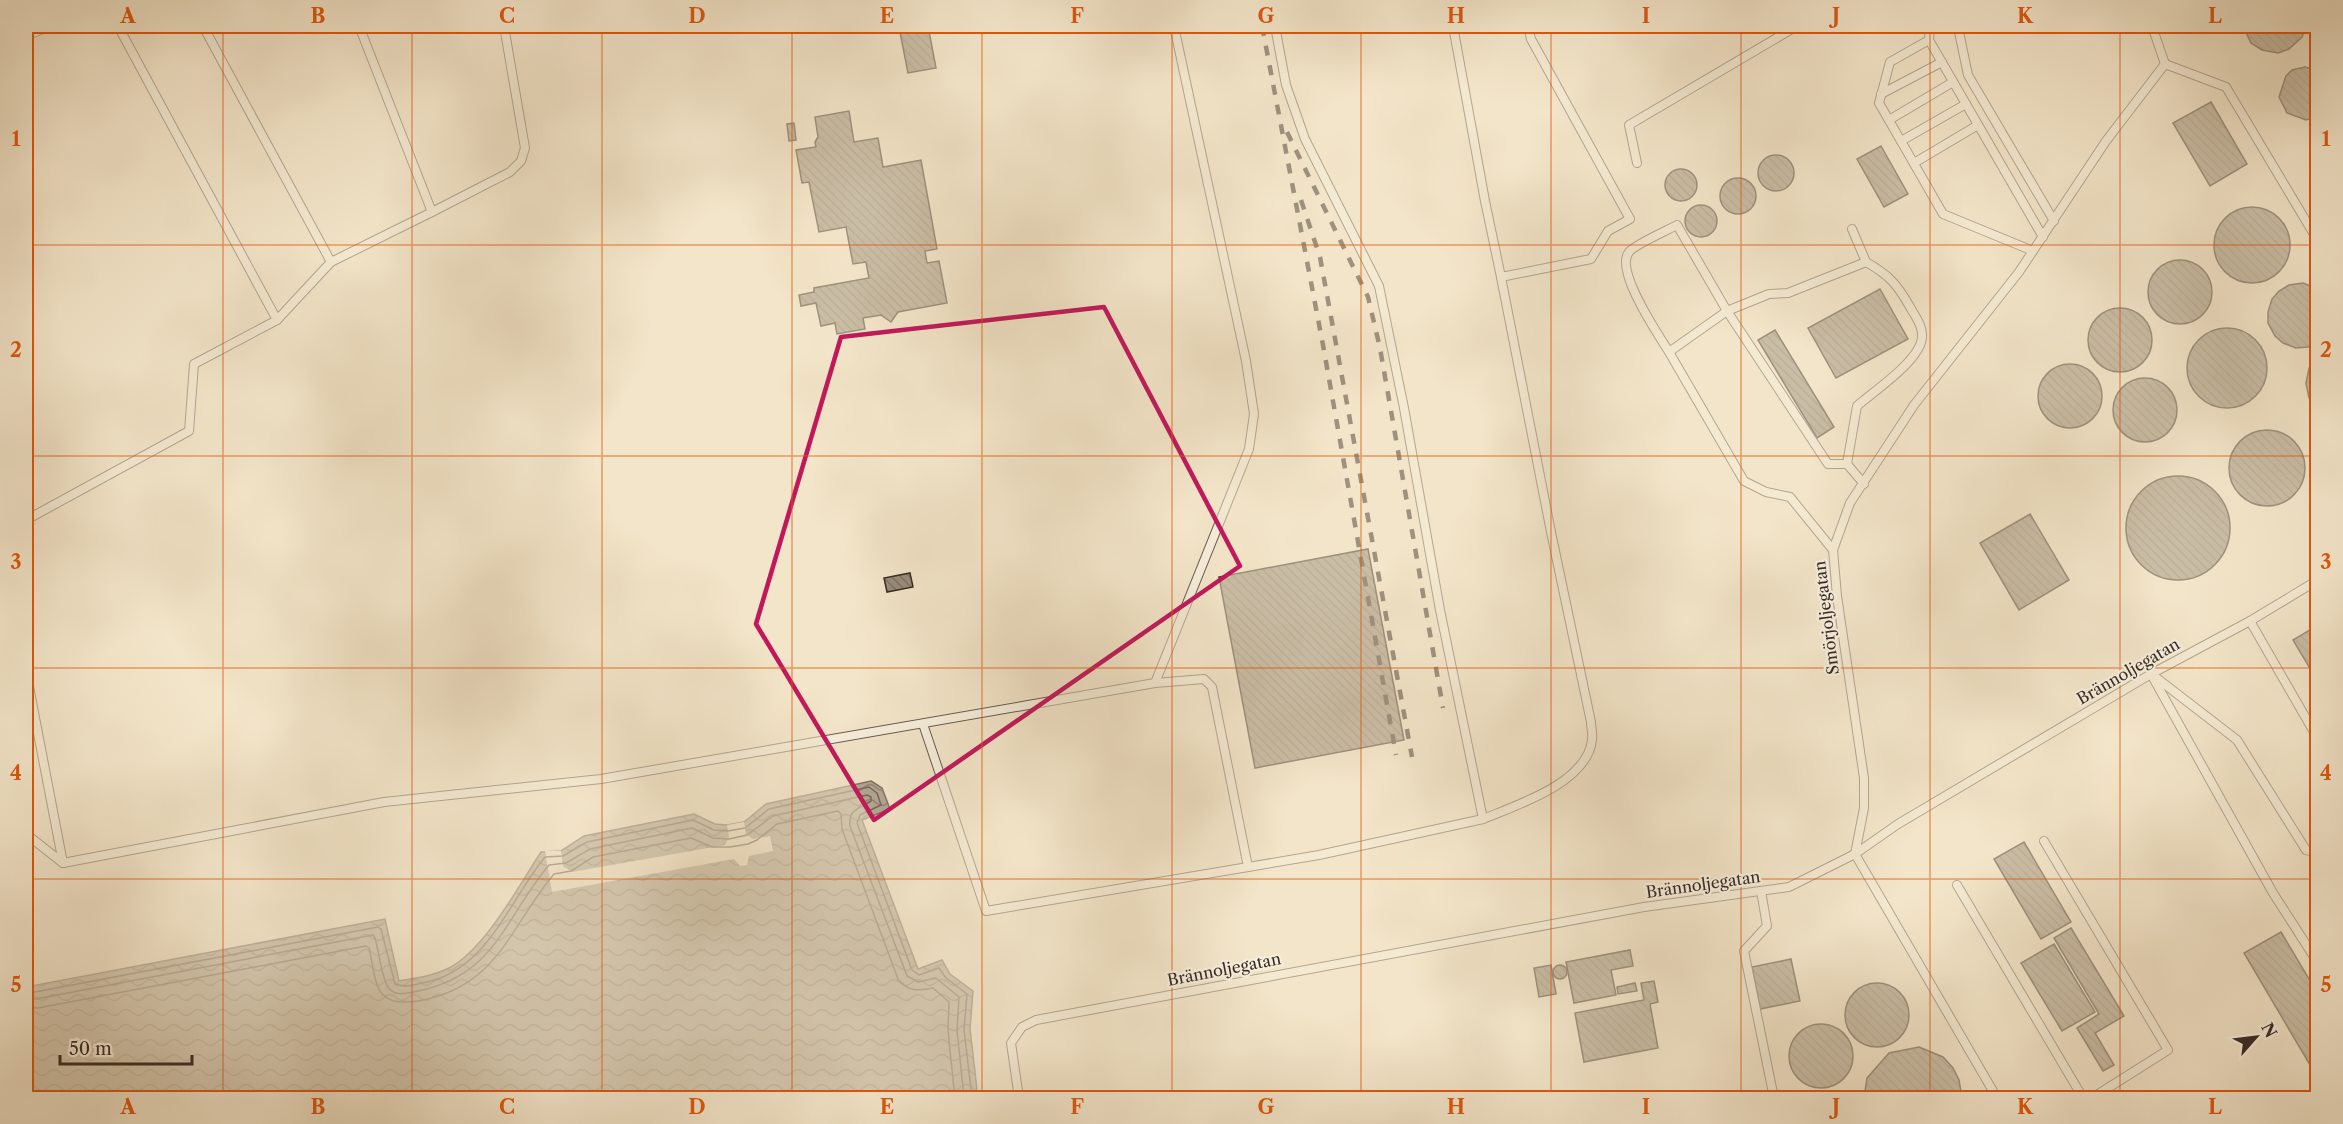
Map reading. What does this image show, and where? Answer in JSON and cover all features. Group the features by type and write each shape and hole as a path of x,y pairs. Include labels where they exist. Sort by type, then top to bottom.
{"lane":[{"path":"26,36 50,26"},
{"path":"203,26 331,262"},
{"path":"359,26 432,212"},
{"path":"26,519 189,430 194,364 277,320 331,262 510,172 521,161 525,148 504,26"},
{"path":"1155,683 1249,449 1254,414 1246,361 1174,26"},
{"path":"1275,26 1286,85 1305,139 1379,286 1404,408 1442,622 1483,819"},
{"path":"923,723 986,911 1318,855 1483,819 1565,782 1585,758 1592,741 1591,722 1551,532 1453,26"},
{"path":"1501,277 1592,259 1608,231 1630,219 1531,39 1528,26"},
{"path":"1636,163 1629,125 1797,26"},
{"path":"1930,26 1929,40 2043,237"},
{"path":"1967,26 1959,32 1968,75 2054,221"},
{"path":"2152,26 2165,64 2226,87 2318,241"},
{"path":"122,27 277,320"},
{"path":"1929,40 1890,62 1879,103 1943,214 2033,251"},
{"path":"1881,94 1942,62"},
{"name":"Smörjoljegatan","path":"1855,854 1864,808 1864,778 1839,608 1833,550 1850,503 1914,405 2033,251 2106,141 2165,64"},
{"path":"1889,120 1953,82"},
{"path":"1901,141 1966,104"},
{"path":"1914,164 1978,125"},
{"path":"1833,550 1790,497 1766,492 1744,481 1627,277 1624,261 1629,251 1677,225 1727,311 1828,464 1847,464 1864,484"},
{"path":"1847,464 1857,406 1914,357 1923,338 1920,323 1901,292 1886,273 1866,262 1852,229"},
{"path":"1669,352 1727,311 1769,294 1788,293 1866,262"},
{"name":"Brännoljegatan","path":"1019,1098 1011,1043 1022,1027 1036,1020 1644,907 1789,887 1855,854 1898,824 2151,674 2250,621 2318,580"},
{"path":"2250,621 2318,739"},
{"path":"26,671 63,863"},
{"path":"2151,674 2237,740 2306,850 2318,853"},
{"path":"2151,674 2273,893 2318,963"},
{"path":"26,834 63,863 384,802 601,779 1155,683 1204,680 1212,687 1248,867"},
{"path":"2044,841 2168,1050 2092,1098"},
{"path":"1855,854 1997,1098"},
{"path":"1957,885 2083,1098"},
{"path":"1761,891 1767,926 1744,951 1773,1098"}],"highlighted area":[{"path":"1104,307 1240,566 874,820 756,624 841,337"}],"water":[{"path":"871,781 882,788 890,809 862,820 918,969 942,960 950,974 973,991 970,1029 978,1098 26,1098 26,961 32,986 385,919 399,981 425,976 449,968 475,947 500,916 541,852 561,851 584,836 694,814 715,824 727,825 744,822 766,804"}],"pier":[{"path":"744,822 746,834 753,839 770,836 773,851 749,856 747,865 740,866 734,859 552,892 545,851 561,851 563,866 572,872 725,845 729,837 727,825"}],"building":[{"path":"928,26 936,68 908,73 899,27"},
{"path":"2243,26 2306,26 2302,37 2289,49 2278,53 2262,50 2251,43"},
{"path":"2305,67 2318,71 2318,116 2306,120 2287,113 2279,97 2286,76 2292,70"},
{"path":"2211,102 2247,164 2210,186 2173,123"},
{"path":"849,111 854,142 878,138 883,167 921,160 937,249 925,251 927,263 939,261 947,303 898,312 891,322 881,315 863,318 865,329 837,334 835,323 821,326 816,303 801,306 799,295 814,292 814,288 869,278 866,262 853,264 846,227 819,232 809,182 802,183 796,150 816,147 815,142 818,137 815,117"},
{"path":"794,123 796,140 789,141 787,124"},
{"path":"1881,146 1908,194 1884,207 1857,159"},
{"path":"1776,155 1789,160 1794,173 1789,186 1776,191 1763,186 1758,173 1763,160"},
{"path":"1681,169 1692,174 1697,185 1692,196 1681,201 1670,196 1665,185 1670,174"},
{"path":"1738,178 1751,183 1756,196 1751,209 1738,214 1725,209 1720,196 1725,183"},
{"path":"1701,205 1712,210 1717,221 1712,232 1701,237 1690,232 1685,221 1690,210"},
{"path":"2252,207 2266,210 2279,218 2287,231 2290,245 2287,259 2279,272 2266,280 2252,283 2238,280 2225,272 2217,259 2214,245 2217,231 2225,218 2238,210"},
{"path":"2174,260 2186,260 2203,269 2210,280 2212,292 2210,304 2203,315 2186,324 2174,324 2162,319 2153,310 2148,298 2148,286 2153,274 2162,265"},
{"path":"2303,283 2318,289 2318,343 2296,348 2283,343 2275,336 2268,323 2268,312 2272,299 2279,291 2289,285"},
{"path":"1880,289 1908,339 1836,378 1808,328"},
{"path":"2114,308 2126,308 2143,317 2150,328 2152,340 2150,352 2143,363 2126,372 2114,372 2102,367 2093,358 2088,346 2088,334 2093,322 2102,313"},
{"path":"2227,328 2242,331 2255,340 2264,353 2267,368 2264,383 2255,396 2242,405 2227,408 2212,405 2199,396 2190,383 2187,368 2190,353 2199,340 2212,331"},
{"path":"1775,330 1834,427 1817,438 1758,340"},
{"path":"2318,358 2318,408 2309,398 2306,383 2309,368"},
{"path":"2064,364 2076,364 2093,373 2100,384 2102,396 2100,408 2093,419 2076,428 2064,428 2052,423 2043,414 2038,402 2038,390 2043,378 2052,369"},
{"path":"2139,378 2151,378 2168,387 2175,398 2177,410 2175,422 2168,433 2151,442 2139,442 2127,437 2118,428 2113,416 2113,404 2118,392 2127,383"},
{"path":"2267,430 2281,433 2294,441 2302,454 2305,468 2302,482 2294,495 2281,503 2267,506 2253,503 2240,495 2232,482 2229,468 2232,454 2240,441 2253,433"},
{"path":"2178,476 2198,480 2215,491 2226,508 2230,528 2226,548 2215,565 2198,576 2178,580 2158,576 2141,565 2130,548 2126,528 2130,508 2141,491 2158,480"},
{"path":"2030,514 2069,580 2019,610 1980,543"},
{"path":"1368,549 1404,740 1255,768 1219,577"},
{"path":"910,573 913,587 887,592 884,578"},
{"path":"2318,625 2318,682 2293,640"},
{"path":"2024,842 2071,922 2041,939 1994,859"},
{"path":"2071,928 2124,1016 2095,1033 2114,1065 2103,1071 2077,1028 2099,1014 2054,938"},
{"path":"2281,932 2318,994 2316,1075 2244,953"},
{"path":"2054,944 2095,1012 2062,1031 2021,963"},
{"path":"1630,950 1633,966 1611,970 1616,995 1574,1003 1566,962"},
{"path":"1791,959 1800,1001 1760,1009 1752,967"},
{"path":"1551,965 1556,994 1539,997 1534,968"},
{"path":"1557,965 1563,965 1567,972 1563,979 1557,979 1553,975 1553,969"},
{"path":"1654,981 1658,1002 1650,1004 1658,1048 1584,1062 1575,1013 1644,1000 1641,983"},
{"path":"1635,983 1637,991 1618,994 1617,987"},
{"path":"1877,983 1889,985 1900,992 1907,1003 1909,1015 1907,1027 1900,1038 1889,1045 1877,1047 1865,1045 1854,1038 1847,1027 1845,1015 1847,1003 1854,992 1865,985"},
{"path":"1821,1024 1833,1026 1844,1033 1851,1044 1853,1056 1851,1068 1844,1079 1833,1086 1821,1088 1809,1086 1798,1079 1791,1068 1789,1056 1791,1044 1798,1033 1809,1026"},
{"path":"1919,1047 1943,1057 1953,1068 1959,1080 1962,1098 1864,1098 1867,1078 1889,1053"}],"railway":[{"path":"1262,26 1323,345 1396,755"},
{"path":"1287,132 1368,297 1380,348 1443,708"},
{"path":"1301,200 1320,257 1412,757"}]}
